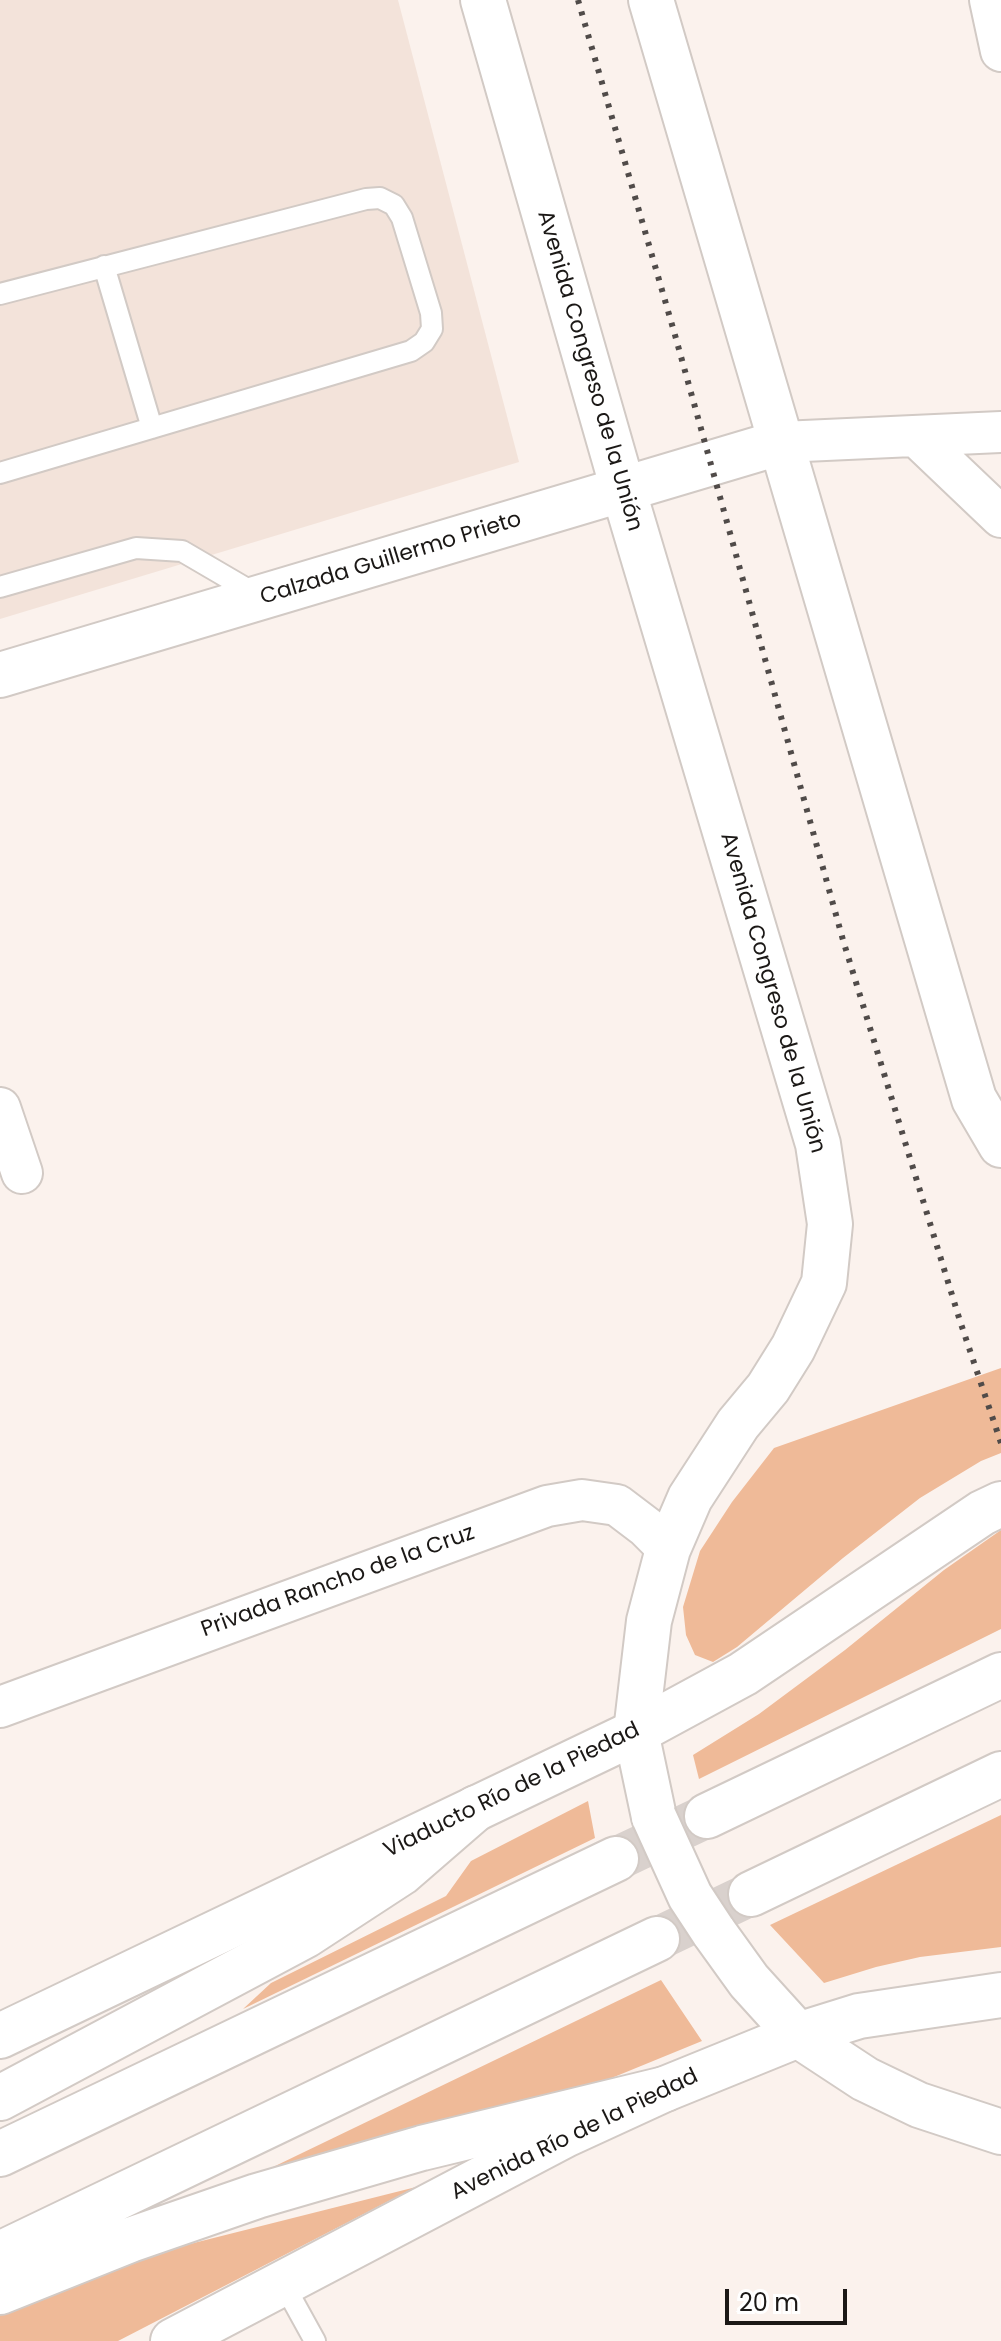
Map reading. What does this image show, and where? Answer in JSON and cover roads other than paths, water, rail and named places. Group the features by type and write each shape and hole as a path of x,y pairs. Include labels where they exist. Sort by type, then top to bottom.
{"main road":[{"name":"Avenida Congreso de la Unión","path":"483,0 623,489 818,1144 830,1224 824,1283 793,1348 690,1498 668,1549 649,1621 636,1732 654,1817 690,1896 713,1931 749,1981 798,2035 865,2079 919,2105 1001,2132"},
{"path":"651,0 974,1099 1001,1145"},
{"name":"Calzada Guillermo Prieto","path":"0,675 782,442"},
{"name":"Viaducto Río de la Piedad","path":"0,2036 636,1732 743,1674 982,1513 1001,1504"},
{"path":"707,1816 1001,1675"},
{"path":"751,1894 1001,1774"},
{"path":"0,2098 306,1935 401,1873 476,1808"},
{"path":"0,2154 616,1859"},
{"path":"0,2254 657,1939"},
{"name":"Avenida Río de la Piedad","path":"173,2341 565,2135 665,2089 798,2035 859,2016 1001,1995"},
{"path":"0,2292 130,2240 271,2192 422,2148 665,2089"}],"street":[{"path":"990,0 1001,51"},
{"path":"782,442 1001,432"},
{"path":"916,436 1001,517"},
{"path":"0,1108 22,1173"},
{"name":"Privada Rancho de la Cruz","path":"0,1707 547,1506 582,1500 617,1505 668,1549"}],"lane":[{"path":"0,294 366,199 380,198 394,205 402,218 431,313 432,329 424,342 411,351 0,473"},
{"path":"104,266 152,428"},
{"path":"0,587 136,548 182,551 262,597"},
{"path":"283,2283 315,2341"}],"tunnel":[{"path":"616,1859 707,1816"},
{"path":"657,1939 751,1894"}],"railway":[{"path":"578,0 675,335 843,940 960,1321 1001,1443"}]}
